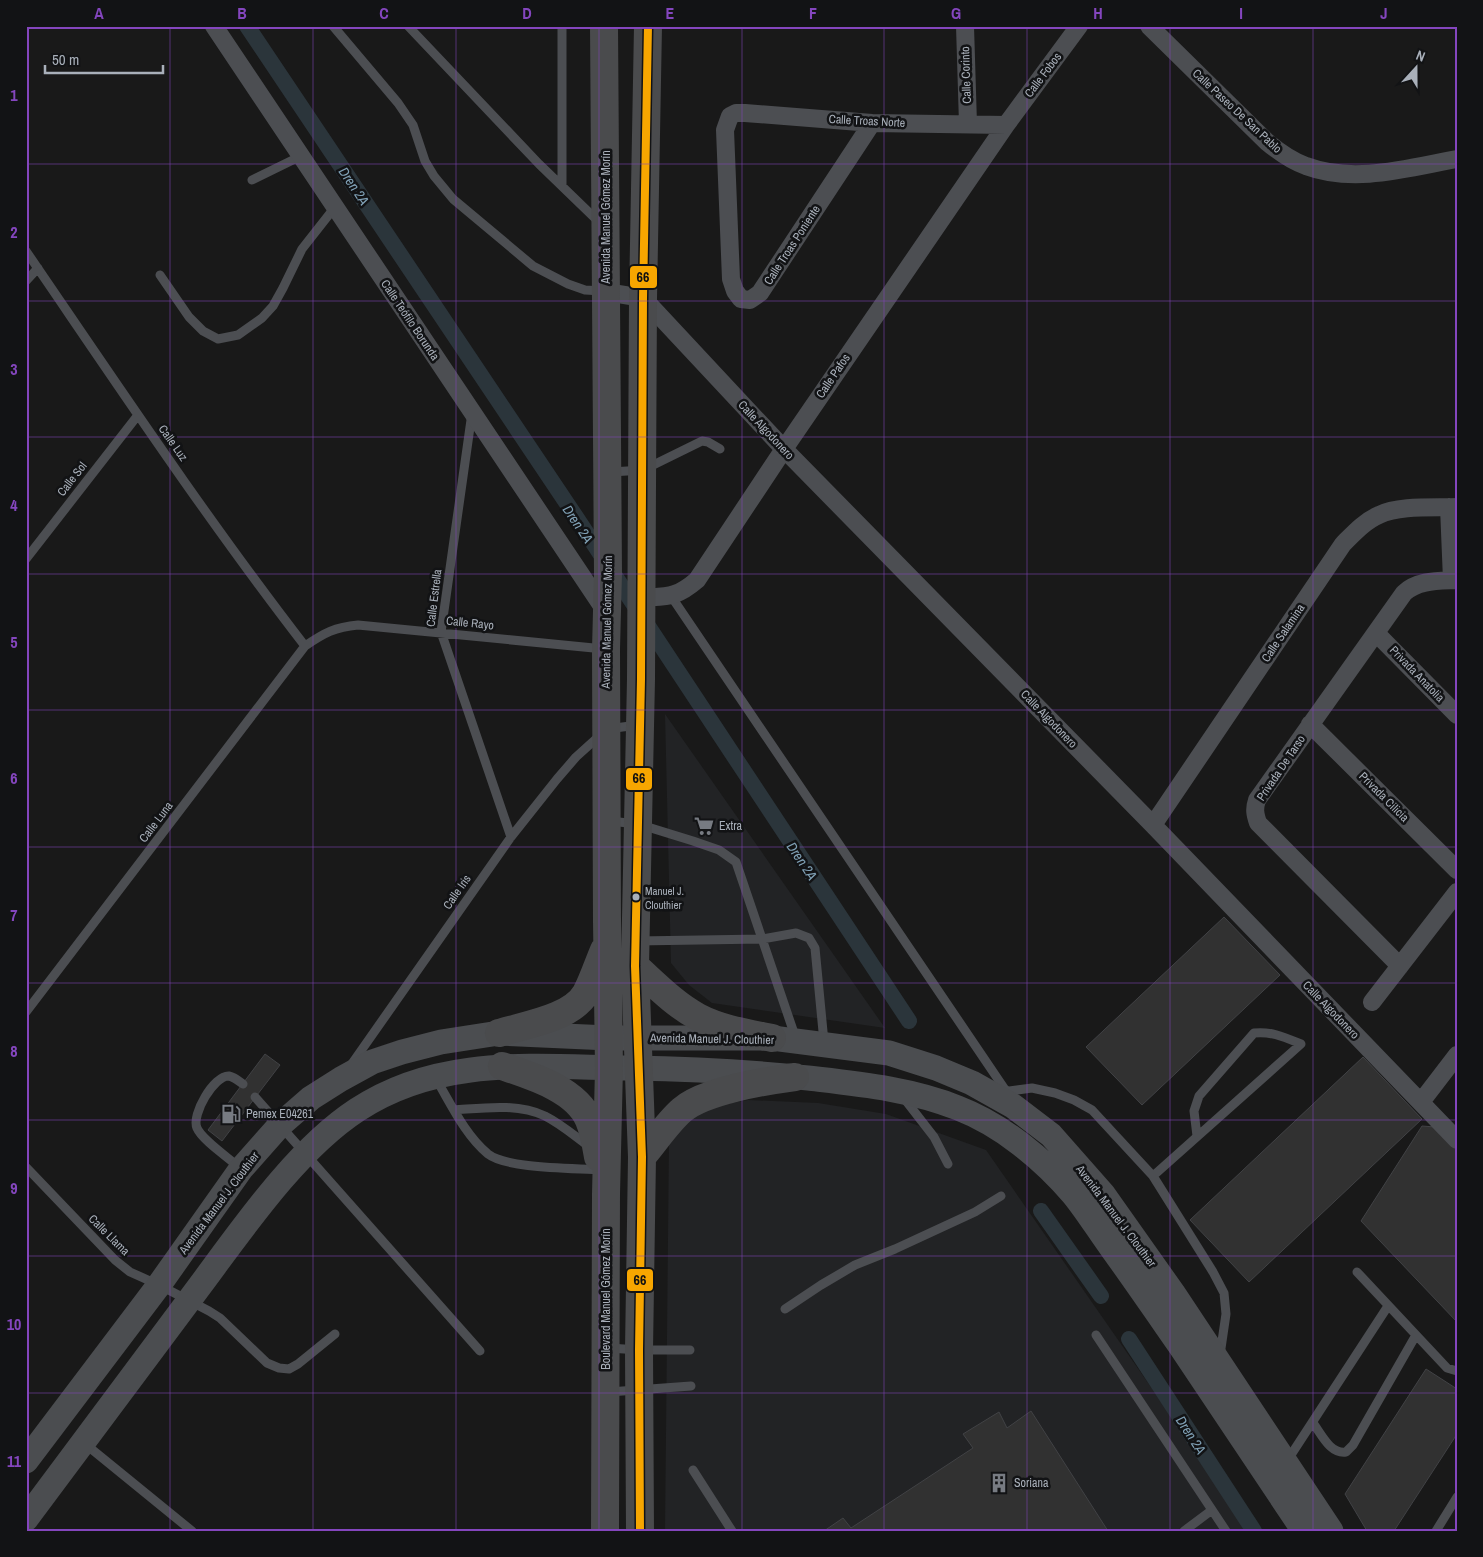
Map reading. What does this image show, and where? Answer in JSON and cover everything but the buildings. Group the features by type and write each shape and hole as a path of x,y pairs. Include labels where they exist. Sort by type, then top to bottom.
{"main road":[{"name":"Avenida Manuel Gómez Morín","path":"604,26 608,507 606,650 607,821 638,1038 638,1068"},
{"name":"Avenida Manuel Gómez Morín","path":"610,1068 609,1038 624,946 638,824 642,606 643,298 648,26"},
{"path":"499,1033 562,1014 574,1006 586,994 624,946 667,995 700,1018 722,1027 785,1040"},
{"name":"Avenida Manuel J. Clouthier","path":"26,1460 159,1285 241,1168 280,1125 311,1098 341,1079 372,1062 402,1052 441,1042 499,1033 609,1038 785,1040 889,1053 936,1068 972,1083 1013,1106 1051,1135 1080,1165 1103,1194 1173,1293 1214,1375 1280,1474 1331,1531"},
{"name":"Avenida Manuel J. Clouthier","path":"26,1519 189,1300 270,1195 305,1155 329,1131 358,1109 394,1090 434,1076 470,1069 502,1066 710,1070 865,1084 898,1090 961,1106 987,1122 1045,1164 1074,1195 1152,1306 1214,1375"},
{"path":"502,1066 539,1079 578,1104 588,1118 601,1173"},
{"name":"Boulevard Manuel Gómez Morín","path":"605,1531 606,1347 601,1173 610,1068"},
{"path":"638,1068 642,1157 639,1350 640,1531"},
{"path":"642,1157 682,1110 696,1101 760,1082 795,1077"},
{"name":"Avenida Manuel J. Clouthier","path":"1280,1474 1304,1531"}],"street":[{"name":"Calle Teófilo Borunda","path":"214,26 607,613"},
{"name":"Calle Corinto","path":"965,26 968,124"},
{"name":"Calle Fobos","path":"1006,124 1079,26"},
{"name":"Calle Paseo De San Pablo","path":"1149,26 1267,142 1285,156 1305,166 1326,172 1352,174 1379,173 1457,160"},
{"name":"Calle Troas Norte","path":"730,116 736,113 745,113 872,123 1006,124"},
{"name":"Calle Troas Poniente","path":"730,116 725,130 730,278 735,291 741,298 750,300 760,293 872,123"},
{"name":"Calle Pafos","path":"642,606 684,591 697,580 784,448 1006,124"},
{"path":"606,292 643,298"},
{"name":"Calle Algodonero","path":"643,298 784,448 1153,825 1457,1140"},
{"name":"Calle Salamina","path":"1153,825 1343,544 1359,528 1380,514 1398,510 1453,507"},
{"name":"Privada De Tarso","path":"1400,966 1258,823 1255,815 1257,800 1404,592 1411,586 1420,583 1455,580 1453,507"},
{"name":"Privada Anatolia","path":"1376,632 1456,711"},
{"name":"Privada Cilicia","path":"1310,724 1457,870"},
{"path":"1372,1002 1457,892"},
{"path":"1421,1102 1457,1055"}],"lane":[{"path":"333,26 398,103 413,125 425,161 434,176 453,199 533,266 568,284 585,290 606,292"},
{"path":"408,26 562,186 606,228"},
{"path":"562,26 562,186"},
{"path":"252,180 300,156"},
{"path":"160,274 189,317 203,331 218,338 238,335 262,318 273,306 302,248 335,207"},
{"name":"Calle Luz","path":"26,251 138,415 269,600 305,646"},
{"path":"26,280 38,268"},
{"name":"Calle Estrella","path":"472,413 441,632 511,837"},
{"name":"Calle Sol","path":"26,559 138,415"},
{"path":"607,472 642,470 696,443 708,442 720,449"},
{"path":"671,596 992,1094 1032,1088 1074,1100 1092,1110 1152,1176 1213,1272 1224,1293 1226,1314 1214,1375"},
{"name":"Calle Rayo","path":"305,646 324,633 341,627 358,625 606,650"},
{"name":"Calle Luna","path":"26,1012 305,646"},
{"path":"607,729 640,725"},
{"name":"Calle Iris","path":"341,1079 511,837 576,757 607,729"},
{"path":"607,821 638,824 720,850 736,862 762,939 785,1040"},
{"path":"624,946 762,939 796,933 808,938 815,948 824,1045"},
{"path":"1152,1176 1301,1044 1276,1034 1254,1033 1199,1096 1194,1111 1197,1136"},
{"path":"241,1168 201,1134 196,1126 195,1118 199,1108 216,1082 222,1077 229,1076 242,1084"},
{"path":"434,1076 473,1138 489,1155 506,1162 601,1173"},
{"path":"898,1090 934,1137 948,1164"},
{"path":"255,1097 480,1351"},
{"path":"454,1110 503,1107 520,1108 533,1112 556,1123 601,1173"},
{"name":"Calle Llama","path":"26,1167 115,1260 130,1272 189,1300 220,1318 267,1362 279,1368 289,1369 298,1364 334,1334"},
{"path":"786,1309 821,1284 854,1265 895,1249 975,1212 1001,1196"},
{"path":"1357,1272 1447,1368 1457,1371"},
{"path":"1280,1474 1388,1306"},
{"path":"1096,1335 1226,1531"},
{"path":"1313,1423 1331,1448 1340,1453 1346,1452 1353,1445 1416,1335"},
{"path":"606,1347 639,1350 690,1350"},
{"path":"606,1392 692,1386"},
{"path":"84,1443 192,1531"},
{"path":"693,1470 732,1531"},
{"path":"1436,1531 1457,1497"},
{"path":"1184,1531 1212,1510"}],"shaded area":[{"path":"665,714 885,1028 712,1003 689,985 671,963"},
{"path":"748,1100 818,1103 886,1114 986,1150 1251,1531 665,1531 669,1140 690,1116 710,1107"}],"waterway":[{"name":"Dren 2A","path":"247,26 576,517 909,1021"},
{"name":"Dren 2A","path":"1041,1211 1101,1296"},
{"name":"Dren 2A","path":"1129,1339 1254,1531"}],"transit line":[{"name":"66","path":"640,1531 639,1350 642,1157 635,966 641,679 643,298 648,26"}],"place":[{"name":"Extra","path":"704,826"},
{"name":"Manuel J. Clouthier","path":"636,897"},
{"name":"Pemex E04261","path":"231,1114"},
{"name":"Soriana","path":"999,1483"}]}
